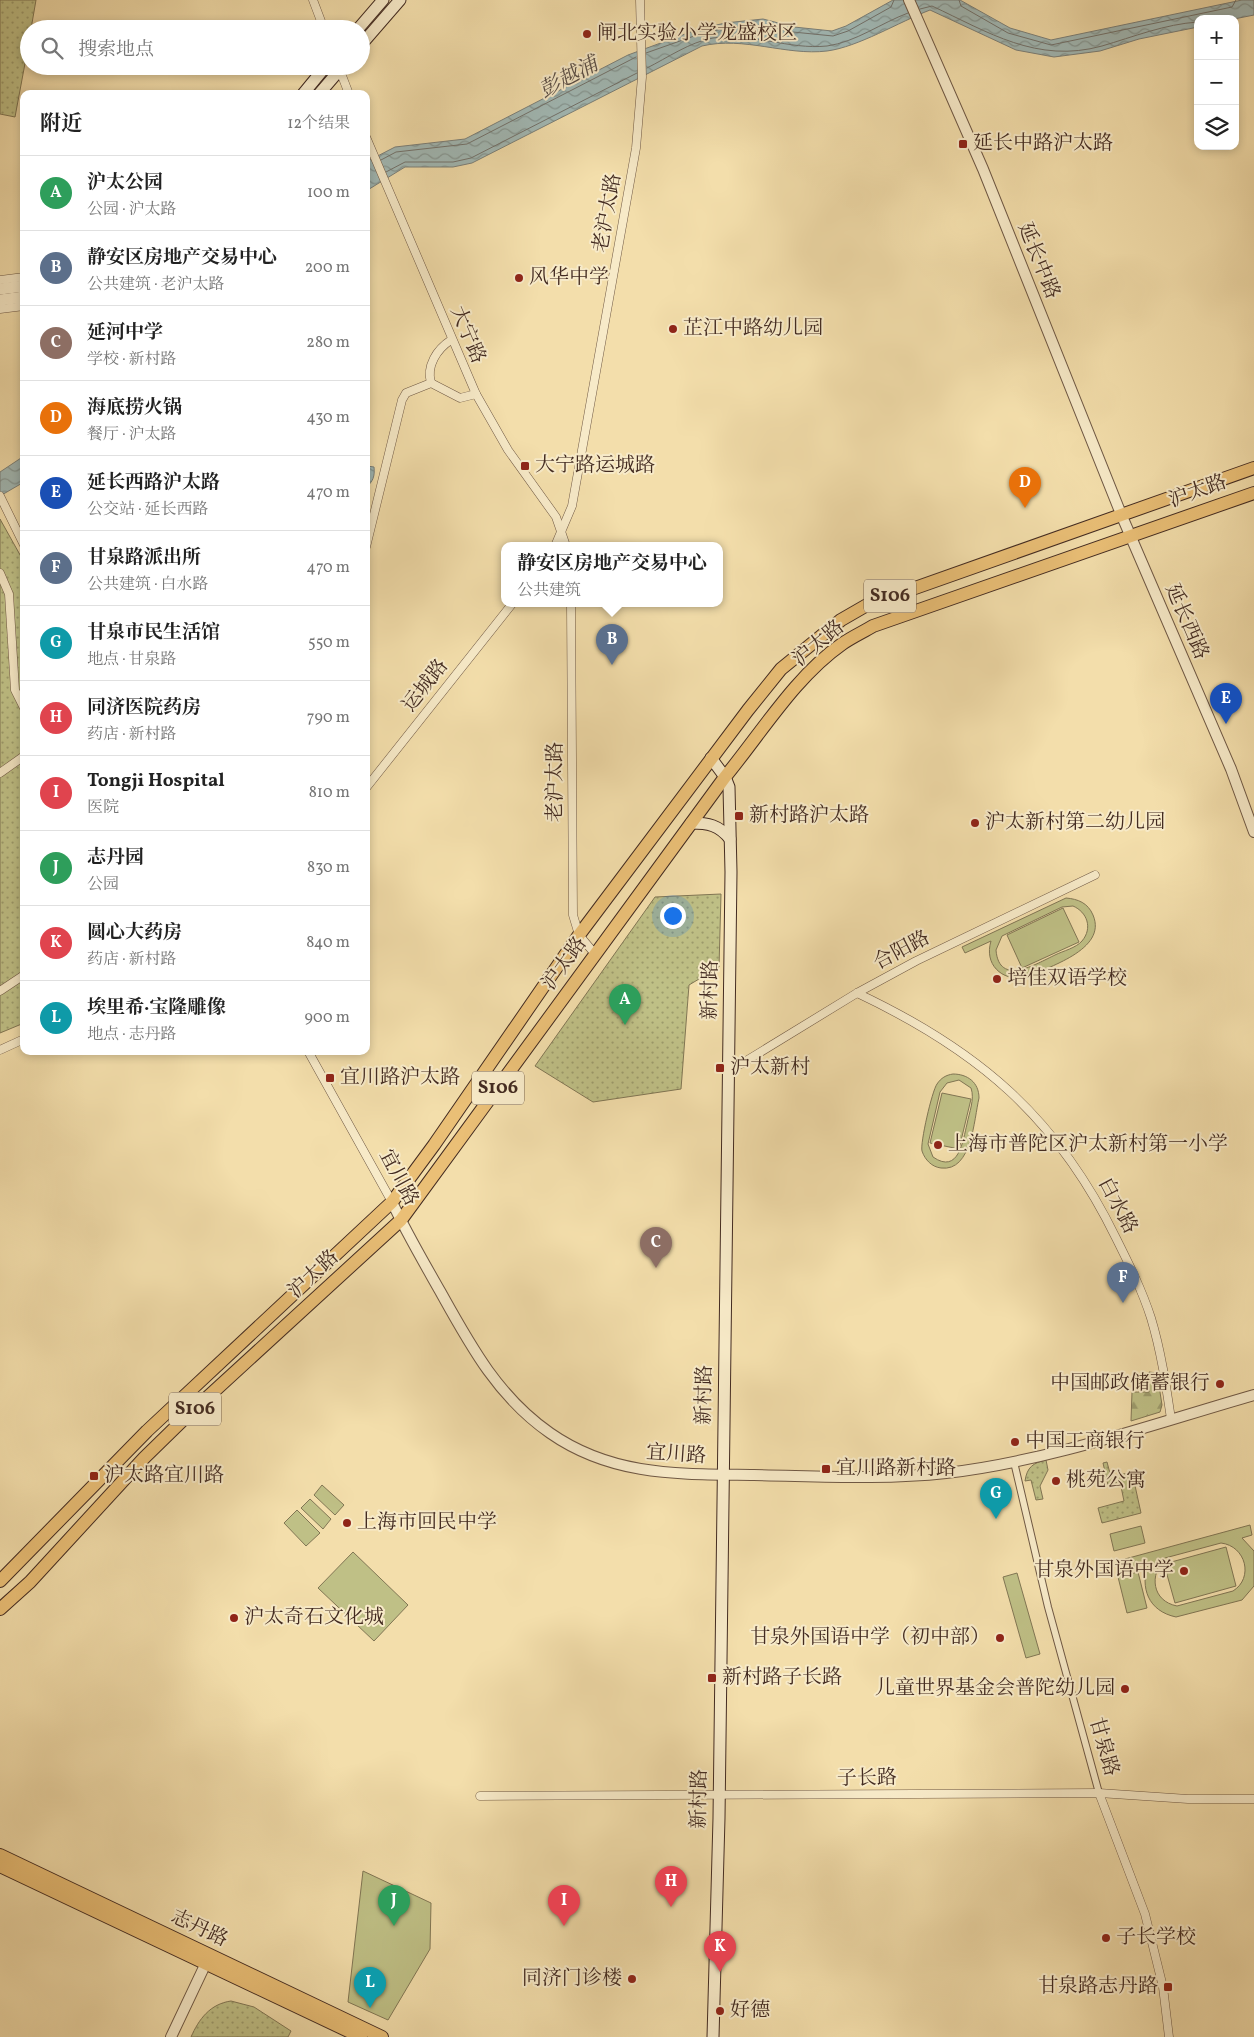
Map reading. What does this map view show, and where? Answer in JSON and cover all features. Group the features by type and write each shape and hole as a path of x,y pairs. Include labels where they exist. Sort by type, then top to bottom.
{"main road":[{"path":"366,20 383,0"},
{"path":"370,35 400,0"},
{"path":"306,90 319,75"},
{"path":"322,90 334,75"},
{"path":"0,289 20,286"},
{"path":"0,300 20,298"},
{"name":"沪太路","path":"0,1581 147,1431 392,1202 434,1145 579,935 781,669 841,620 867,605 1254,468"},
{"name":"沪太路","path":"0,1609 30,1582 144,1458 186,1417 400,1220 725,777 780,706 842,644 873,626 1254,493"},
{"name":"新村路","path":"712,758 725,777 730,791 729,1064 719,1796 713,2037"},
{"path":"692,823 708,823 723,830 730,839"},
{"name":"志丹路","path":"0,1855 361,2037"},
{"name":"志丹路","path":"0,1866 382,2037"}],"street":[{"path":"313,0 321,20"},
{"name":"老沪太路","path":"562,532 572,506 636,148 642,77 640,0"},
{"name":"延长中路","path":"909,0 982,169 1130,536"},
{"path":"343,75 348,90"},
{"name":"大宁路","path":"370,146 451,340 476,394 508,450 556,517 562,532"},
{"path":"0,280 20,278"},
{"path":"0,309 20,306"},
{"path":"451,340 438,351 429,375 431,383 460,398 476,394"},
{"path":"370,531 402,400 406,393 431,383"},
{"path":"2,499 20,537"},
{"path":"557,542 562,532"},
{"path":"562,532 565,542"},
{"name":"延长西路","path":"1130,536 1231,768 1254,830"},
{"path":"0,573 9,594 15,690 20,700"},
{"name":"运城路","path":"370,783 510,607"},
{"name":"老沪太路","path":"571,607 573,915 579,935 595,954"},
{"path":"0,774 20,759"},
{"name":"合阳路","path":"729,1064 741,1064 857,993 968,936 1095,875"},
{"path":"0,991 20,978"},
{"name":"白水路","path":"857,993 921,1026 985,1070 1027,1108 1066,1152 1106,1216 1142,1294 1156,1338 1171,1419"},
{"path":"0,1050 20,1041"},
{"name":"宜川路","path":"310,1055 392,1202 400,1220 482,1364 503,1392 539,1425 576,1449 622,1466 651,1472 723,1475 886,1477 947,1473 1014,1462 1254,1395"},
{"name":"甘泉路","path":"1014,1462 1050,1616 1100,1793 1145,1914 1162,1987 1169,2037"},
{"name":"子长路","path":"480,1796 1100,1793 1188,1799 1254,1799"},
{"path":"171,2037 208,1959"}],"green space":[{"path":"0,0 36,0 33,20 20,20 20,75 23,75 15,117 0,114"},
{"path":"0,519 20,555 20,1025 0,1033"},
{"path":"721,894 719,967 689,985 681,1089 593,1102 535,1066 655,897"},
{"path":"1066,898 1082,902 1093,915 1095,927 1092,938 1084,947 1073,956 1025,978 1009,977 996,969 990,957 991,941 965,953 962,947","holes":["1073,906 1085,916 1088,926 1085,936 1076,946 1020,970 1004,968 999,961 996,950 1002,936 1062,907"]},
{"path":"1063,908 1079,942 1022,968 1007,935"},
{"path":"950,1074 958,1074 971,1080 977,1088 979,1098 970,1142 965,1153 959,1162 951,1167 941,1168 932,1165 927,1160 922,1151 922,1146 932,1096 940,1080","holes":["959,1080 971,1088 971,1106 964,1138 958,1153 949,1162 933,1157 928,1144 940,1092 947,1083"]},
{"path":"942,1093 971,1099 959,1149 930,1143"},
{"path":"1149,1372 1157,1373 1162,1405 1160,1412 1131,1421 1132,1392 1149,1392"},
{"path":"1046,1460 1048,1470 1040,1486 1043,1499 1036,1500 1031,1480 1025,1481 1027,1472 1031,1466"},
{"path":"1107,1462 1111,1477 1132,1472 1141,1513 1102,1523 1098,1508 1124,1501 1120,1482 1108,1485 1103,1463"},
{"path":"322,1485 344,1505 335,1515 314,1495"},
{"path":"310,1499 331,1519 323,1529 301,1508"},
{"path":"297,1510 320,1533 306,1546 284,1523"},
{"path":"1250,1525 1252,1535 1242,1538 1254,1551 1254,1586 1242,1600 1176,1617 1159,1610 1148,1597 1145,1581 1148,1563 1127,1568 1125,1559","holes":["1221,1543 1230,1545 1241,1556 1245,1571 1240,1585 1233,1591 1177,1606 1162,1599 1158,1593 1155,1579 1160,1565 1165,1558"]},
{"path":"1141,1526 1145,1543 1114,1551 1110,1534"},
{"path":"1226,1547 1236,1586 1175,1603 1164,1564"},
{"path":"353,1552 408,1605 374,1641 318,1588"},
{"path":"1138,1572 1147,1608 1127,1613 1118,1577"},
{"path":"1017,1573 1040,1654 1026,1658 1003,1577"},
{"path":"363,1871 431,1903 430,1949 388,2020 348,2002"},
{"path":"231,2001 254,2007 291,2031 288,2037 191,2037 206,2013 217,2005"}],"water":[{"path":"893,0 960,0 1010,28 1051,40 1242,0 1254,0 1254,15 1239,18 1239,15 1194,15 1194,28 1139,39 1100,51 1054,57 1016,50 930,10 852,45 827,51 796,51 733,43 702,46 472,163 453,167 405,167 370,189 370,160 395,147 465,139 628,55 696,30 725,23 763,19 794,27 832,31 846,26"},
{"path":"20,459 20,484 0,496 0,472"},
{"path":"370,466 374,467 370,483"}],"place":[{"name":"闸北实验小学龙盛校区","path":"587,34"},
{"name":"延长中路沪太路","path":"963,144"},
{"name":"风华中学","path":"519,278"},
{"name":"芷江中路幼儿园","path":"673,329"},
{"name":"大宁路运城路","path":"525,466"},
{"name":"海底捞火锅","path":"1025,508"},
{"name":"静安区房地产交易中心","path":"612,665"},
{"name":"延长西路沪太路","path":"1226,724"},
{"name":"新村路沪太路","path":"739,816"},
{"name":"沪太新村第二幼儿园","path":"975,823"},
{"name":"培佳双语学校","path":"997,979"},
{"name":"沪太公园","path":"625,1025"},
{"name":"沪太新村","path":"720,1068"},
{"name":"宜川路沪太路","path":"330,1078"},
{"name":"上海市普陀区沪太新村第一小学","path":"938,1145"},
{"name":"延河中学","path":"656,1268"},
{"name":"甘泉路派出所","path":"1123,1303"},
{"name":"中国邮政储蓄银行","path":"1220,1384"},
{"name":"中国工商银行","path":"1015,1442"},
{"name":"宜川路新村路","path":"826,1469"},
{"name":"沪太路宜川路","path":"94,1476"},
{"name":"桃苑公寓","path":"1056,1481"},
{"name":"甘泉市民生活馆","path":"996,1519"},
{"name":"上海市回民中学","path":"347,1523"},
{"name":"甘泉外国语中学","path":"1184,1571"},
{"name":"沪太奇石文化城","path":"234,1618"},
{"name":"甘泉外国语中学（初中部）","path":"1000,1638"},
{"name":"新村路子长路","path":"712,1678"},
{"name":"儿童世界基金会普陀幼儿园","path":"1125,1689"},
{"name":"同济医院药房","path":"671,1907"},
{"name":"志丹园","path":"394,1926"},
{"name":"Tongji Hospital","path":"564,1926"},
{"name":"子长学校","path":"1106,1938"},
{"name":"圆心大药房","path":"720,1972"},
{"name":"同济门诊楼","path":"632,1979"},
{"name":"甘泉路志丹路","path":"1168,1987"},
{"name":"埃里希·宝隆雕像","path":"370,2008"},
{"name":"好德","path":"720,2011"}],"water label":[{"name":"彭越浦","path":"569,78"}]}
